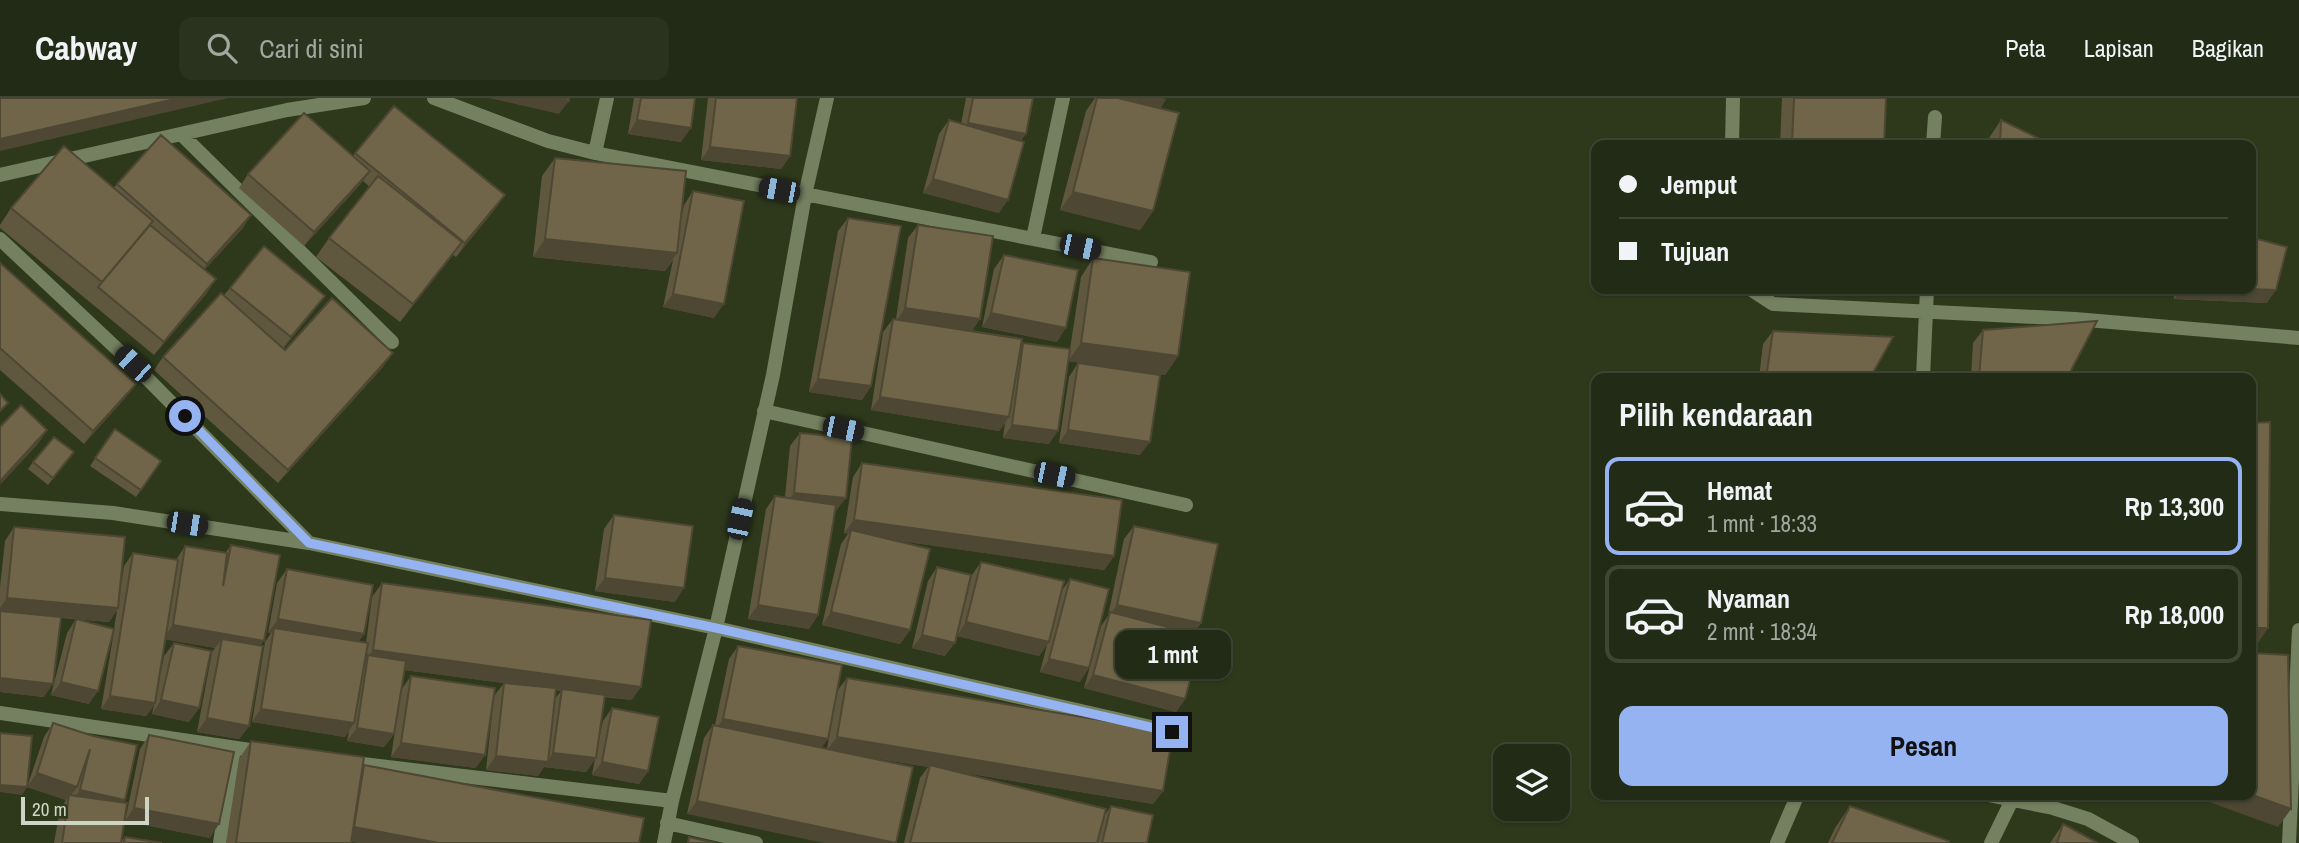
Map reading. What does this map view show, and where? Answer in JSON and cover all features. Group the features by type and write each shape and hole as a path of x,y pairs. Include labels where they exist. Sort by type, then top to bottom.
{"street":[{"path":"0,176 287,110 364,98"},
{"path":"434,98 548,141 595,153 1151,262"},
{"path":"595,153 607,98"},
{"path":"664,843 671,801 716,628 773,375 805,195 827,98"},
{"path":"1033,238 1063,98"},
{"path":"1732,140 1733,98"},
{"path":"1933,140 1935,117"},
{"path":"181,134 392,342"},
{"path":"0,239 133,364 309,543"},
{"path":"1758,294 1773,304 2075,319 2299,338"},
{"path":"1923,373 1927,294"},
{"path":"764,411 1186,505"},
{"path":"0,505 113,513 309,543 716,628 1172,732"},
{"path":"2289,843 2299,630"},
{"path":"0,713 275,753"},
{"path":"220,843 234,748"},
{"path":"330,760 671,801"},
{"path":"1777,843 1795,800"},
{"path":"1992,843 2012,800 2053,808 2088,820 2132,843"},
{"path":"667,823 756,843"}],"building":[{"path":"0,98 179,98 0,139"},
{"path":"641,98 695,98 691,128 637,120"},
{"path":"716,98 797,98 790,156 710,147"},
{"path":"973,98 1033,98 1026,134 968,123"},
{"path":"1097,98 1118,98 1179,113 1153,211 1073,192"},
{"path":"1794,98 1886,98 1884,140 1792,140"},
{"path":"394,106 505,195 465,243 355,153"},
{"path":"304,113 370,171 314,232 248,174"},
{"path":"949,120 1024,142 1008,200 933,179"},
{"path":"2001,120 2042,140 2000,140"},
{"path":"161,135 251,215 207,264 117,184"},
{"path":"64,146 153,221 102,282 11,208"},
{"path":"555,158 686,171 677,253 545,239"},
{"path":"378,176 462,242 413,304 329,238"},
{"path":"693,191 744,201 724,304 673,294"},
{"path":"848,218 901,226 871,386 818,379"},
{"path":"150,225 216,279 164,342 98,287"},
{"path":"918,225 993,236 980,319 905,308"},
{"path":"2256,239 2287,247 2276,290 2256,289"},
{"path":"264,246 325,296 291,337 230,288"},
{"path":"1004,255 1078,270 1066,328 991,313"},
{"path":"1093,258 1190,272 1178,356 1081,343"},
{"path":"0,263 136,384 93,431 0,348"},
{"path":"221,293 285,350 332,298 393,353 288,470 163,357"},
{"path":"893,319 1022,339 1009,417 880,397"},
{"path":"2097,321 2070,373 1979,373 1983,330"},
{"path":"1773,331 1893,337 1873,373 1767,373"},
{"path":"1023,343 1070,349 1058,431 1012,425"},
{"path":"1078,363 1160,375 1150,442 1068,430"},
{"path":"0,394 8,403 0,411"},
{"path":"21,405 47,430 1,480 0,427"},
{"path":"2270,422 2268,628 2256,628 2256,423"},
{"path":"115,429 161,461 141,490 95,458"},
{"path":"800,433 852,438 846,498 794,493"},
{"path":"54,437 74,452 53,478 33,462"},
{"path":"862,463 1122,500 1114,556 854,520"},
{"path":"775,496 836,505 818,615 758,605"},
{"path":"614,515 693,526 684,588 605,578"},
{"path":"1134,526 1218,544 1201,623 1117,605"},
{"path":"14,527 125,537 118,608 7,598"},
{"path":"851,530 930,549 910,630 831,612"},
{"path":"231,545 280,555 264,641 173,625 185,546 227,553 223,586"},
{"path":"133,553 178,560 155,703 110,696"},
{"path":"981,562 1064,581 1049,642 966,622"},
{"path":"937,567 971,575 955,643 922,635"},
{"path":"287,569 373,585 364,634 278,619"},
{"path":"1070,579 1109,589 1089,668 1049,659"},
{"path":"382,583 651,620 641,687 373,650"},
{"path":"0,611 61,617 53,684 0,678"},
{"path":"1110,612 1202,636 1185,699 1093,675"},
{"path":"76,619 114,629 98,691 61,682"},
{"path":"274,628 368,643 354,723 261,709"},
{"path":"222,639 263,646 249,726 207,718"},
{"path":"174,643 211,651 199,708 161,700"},
{"path":"738,646 842,665 828,739 723,719"},
{"path":"2256,653 2288,655 2291,809 2256,796"},
{"path":"368,655 406,661 394,734 357,728"},
{"path":"411,676 495,688 485,755 401,743"},
{"path":"847,678 1173,732 1163,791 837,737"},
{"path":"504,683 556,688 548,762 496,756"},
{"path":"562,689 605,695 596,758 553,753"},
{"path":"612,708 659,717 648,771 602,762"},
{"path":"53,723 93,736 137,745 125,800 80,790 90,749 77,787 37,773"},
{"path":"713,725 913,767 896,843 697,801"},
{"path":"0,733 32,736 27,787 0,785"},
{"path":"149,735 234,752 219,824 134,808"},
{"path":"251,741 364,757 351,843 236,843"},
{"path":"364,765 644,818 639,843 439,843 354,827"},
{"path":"930,765 1106,809 1097,843 910,843"},
{"path":"69,795 127,803 121,843 62,843"},
{"path":"1111,806 1153,815 1147,843 1102,843"},
{"path":"1850,806 1949,841 1832,843"},
{"path":"2063,824 2098,843 2057,843"},
{"path":"125,837 162,843 124,843"},
{"path":"689,837 715,843 688,843"}],"route":[{"path":"185,416 309,543 716,628 1172,732"}]}
